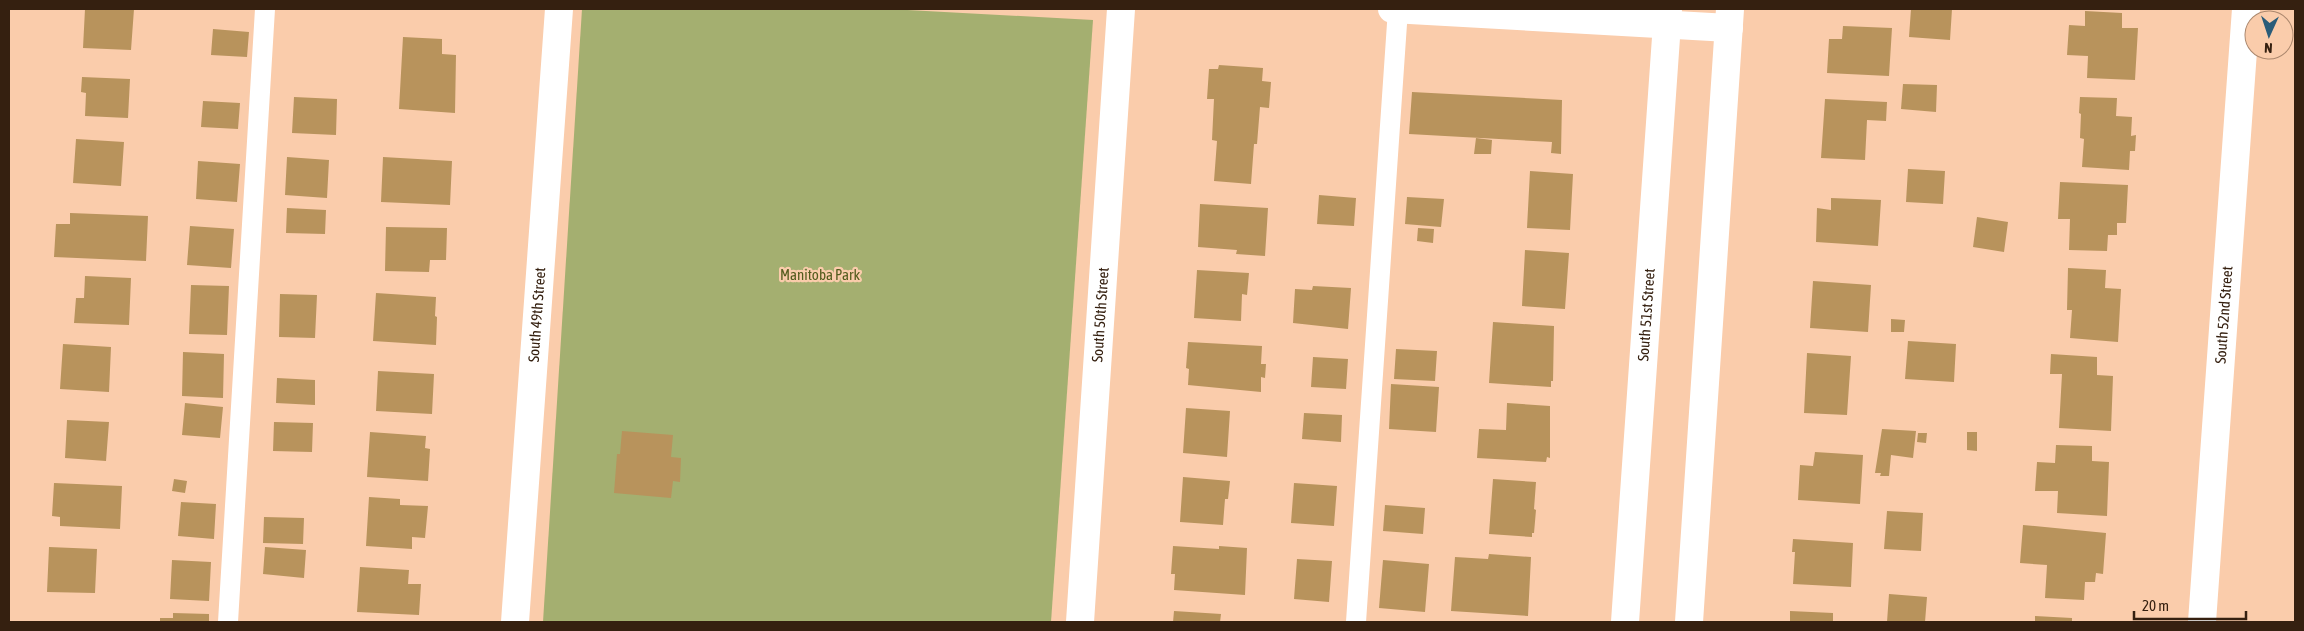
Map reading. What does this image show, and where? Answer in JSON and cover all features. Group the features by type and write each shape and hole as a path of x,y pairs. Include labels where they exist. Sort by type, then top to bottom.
{"street":[{"name":"South 49th Street","path":"515,622 559,9"},
{"name":"South 50th Street","path":"1080,622 1121,9"},
{"path":"1392,9 1729,18 1689,622"},
{"name":"South 52nd Street","path":"2202,622 2246,9"},
{"name":"South 51st Street","path":"1625,622 1668,16"}],"lane":[{"path":"228,622 265,9"},
{"path":"1356,622 1398,9"}],"green space":[{"name":"Manitoba Park","path":"582,9 889,9 1093,20 1051,622 543,622"}],"building":[{"path":"85,9 134,9 131,50 83,48"},
{"path":"1911,9 1952,9 1950,40 1909,37"},
{"path":"2085,11 2122,13 2122,28 2138,28 2135,80 2087,78 2088,56 2067,55 2069,25 2085,26"},
{"path":"1843,26 1892,28 1889,76 1827,73 1829,39 1842,39"},
{"path":"213,29 249,32 247,57 211,55"},
{"path":"403,37 442,39 442,54 456,55 455,113 399,109"},
{"path":"1219,65 1263,68 1262,81 1271,82 1269,108 1260,107 1257,144 1254,144 1251,184 1214,181 1217,141 1212,140 1214,99 1207,99 1209,69 1218,69"},
{"path":"82,77 130,79 128,118 85,116 86,93 81,92"},
{"path":"1903,84 1937,85 1936,112 1901,109"},
{"path":"1412,92 1562,100 1561,154 1551,153 1552,142 1409,134"},
{"path":"294,97 337,99 336,135 292,133"},
{"path":"2080,97 2117,98 2116,116 2132,117 2131,136 2136,135 2135,151 2130,151 2129,170 2082,167 2084,139 2080,138"},
{"path":"1825,99 1887,102 1886,121 1867,120 1865,160 1821,158"},
{"path":"203,101 240,103 238,129 201,127"},
{"path":"1476,138 1492,140 1491,154 1474,154"},
{"path":"76,139 124,142 121,186 73,183"},
{"path":"287,157 329,160 327,198 285,195"},
{"path":"383,157 452,161 450,205 381,202"},
{"path":"198,161 240,164 237,202 196,199"},
{"path":"1908,169 1945,171 1943,204 1906,202"},
{"path":"1530,171 1573,174 1570,230 1527,228"},
{"path":"2060,182 2128,185 2126,223 2117,223 2117,235 2108,235 2107,251 2069,250 2070,219 2058,219"},
{"path":"1319,195 1356,198 1354,226 1317,224"},
{"path":"1407,197 1444,199 1441,227 1405,224"},
{"path":"1831,198 1881,200 1878,246 1816,242 1817,208 1831,210"},
{"path":"1200,204 1268,208 1265,256 1236,254 1237,250 1198,247"},
{"path":"287,208 326,210 325,234 286,233"},
{"path":"70,213 148,216 146,261 54,257 56,224 70,224"},
{"path":"1977,217 2008,222 2004,252 1973,247"},
{"path":"190,226 234,229 231,268 187,265"},
{"path":"386,227 447,228 446,260 430,260 429,272 385,271"},
{"path":"1418,228 1434,229 1433,243 1417,241"},
{"path":"1525,250 1569,253 1565,309 1522,306"},
{"path":"2068,268 2106,270 2105,288 2121,289 2118,342 2070,338 2072,310 2067,310"},
{"path":"1197,270 1249,273 1247,295 1242,294 1241,321 1194,318"},
{"path":"85,276 131,278 129,325 74,323 76,298 84,298"},
{"path":"1813,281 1871,285 1868,332 1810,328"},
{"path":"191,285 229,286 227,335 189,334"},
{"path":"1313,286 1351,288 1348,329 1293,323 1295,289 1312,290"},
{"path":"376,293 436,297 436,345 373,341"},
{"path":"280,294 317,295 315,338 279,337"},
{"path":"1891,319 1905,320 1904,332 1891,332"},
{"path":"1493,322 1554,326 1553,381 1551,381 1551,387 1489,383"},
{"path":"1908,341 1956,344 1954,382 1905,379"},
{"path":"1188,342 1262,346 1261,364 1266,364 1265,378 1261,377 1261,392 1188,385 1189,369 1186,368"},
{"path":"63,344 111,347 109,392 60,389"},
{"path":"1396,349 1437,351 1435,381 1394,379"},
{"path":"183,352 224,354 223,398 182,396"},
{"path":"1807,353 1851,356 1847,415 1804,413"},
{"path":"2051,354 2097,357 2097,375 2113,376 2111,431 2059,428 2062,374 2050,374"},
{"path":"1313,357 1348,359 1346,389 1311,387"},
{"path":"378,371 434,374 432,414 376,411"},
{"path":"277,378 315,380 315,405 276,403"},
{"path":"1391,384 1439,387 1436,432 1389,429"},
{"path":"185,403 223,407 220,438 182,435"},
{"path":"1507,403 1550,406 1550,458 1547,457 1546,462 1477,458 1479,429 1506,430"},
{"path":"1186,408 1230,411 1227,457 1183,453"},
{"path":"1304,413 1342,415 1341,442 1302,439"},
{"path":"67,420 109,422 106,461 65,458"},
{"path":"274,422 313,423 312,452 273,451"},
{"path":"1882,429 1916,431 1913,458 1891,455 1889,476 1880,476 1881,473 1875,473"},
{"path":"622,431 673,435 671,457 681,458 680,482 673,481 671,498 614,493 617,454 620,454"},
{"path":"370,432 426,436 425,448 430,449 428,481 367,477"},
{"path":"1967,432 1977,432 1977,451 1967,450"},
{"path":"1918,433 1927,433 1926,443 1917,442"},
{"path":"2056,445 2092,446 2092,461 2109,462 2107,516 2057,513 2058,491 2035,491 2037,462 2055,463"},
{"path":"1815,452 1863,455 1860,504 1798,500 1800,465 1813,466"},
{"path":"1183,477 1230,481 1228,499 1225,499 1223,525 1180,522"},
{"path":"174,479 187,481 185,493 172,491"},
{"path":"1493,479 1536,482 1534,509 1536,510 1532,537 1489,534"},
{"path":"54,483 122,486 120,529 60,526 60,517 52,516"},
{"path":"1294,483 1337,486 1334,526 1291,523"},
{"path":"369,497 400,499 400,505 428,506 425,538 412,537 412,549 366,546"},
{"path":"181,502 216,504 214,539 178,536"},
{"path":"1385,505 1425,508 1423,534 1383,531"},
{"path":"1887,511 1923,513 1921,551 1884,549"},
{"path":"264,517 304,518 303,544 263,543"},
{"path":"2023,525 2106,533 2103,574 2096,573 2095,582 2085,582 2084,600 2045,598 2047,565 2020,563"},
{"path":"1793,539 1853,543 1851,587 1793,584 1795,552 1792,552"},
{"path":"1173,546 1219,549 1219,546 1247,548 1245,595 1174,590 1175,574 1171,574"},
{"path":"49,547 97,549 95,593 47,592"},
{"path":"265,547 306,550 304,578 263,574"},
{"path":"1489,554 1531,557 1528,616 1451,611 1455,557 1488,559"},
{"path":"1297,559 1332,561 1329,602 1294,599"},
{"path":"172,560 211,562 209,601 170,599"},
{"path":"1383,560 1429,564 1425,612 1379,608"},
{"path":"360,567 409,570 408,584 421,584 419,615 357,612"},
{"path":"1889,594 1927,597 1925,622 1887,622"},
{"path":"1174,611 1221,614 1220,622 1173,622"},
{"path":"1790,611 1833,613 1833,622 1790,622"},
{"path":"173,613 209,614 209,622 160,622 160,618 173,618"},
{"path":"2035,616 2072,618 2072,622 2035,622"}]}
